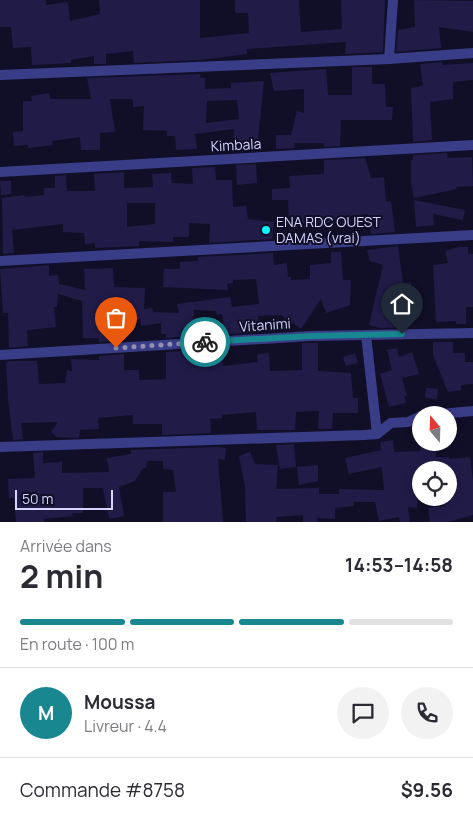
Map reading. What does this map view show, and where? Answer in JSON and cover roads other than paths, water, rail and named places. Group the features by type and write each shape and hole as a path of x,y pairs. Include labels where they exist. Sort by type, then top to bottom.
{"street":[{"path":"389,59 393,0"},
{"path":"0,75 389,59 473,53"},
{"name":"Kimbala","path":"0,172 473,145"},
{"path":"0,261 473,235"},
{"name":"Vitanimi","path":"0,355 311,336 473,333"},
{"path":"366,335 377,434"},
{"path":"458,412 473,411"},
{"path":"0,446 377,434 391,423 412,420"}],"place":[{"name":"ENA RDC OUEST DAMAS (vrai)","path":"266,230"}]}
